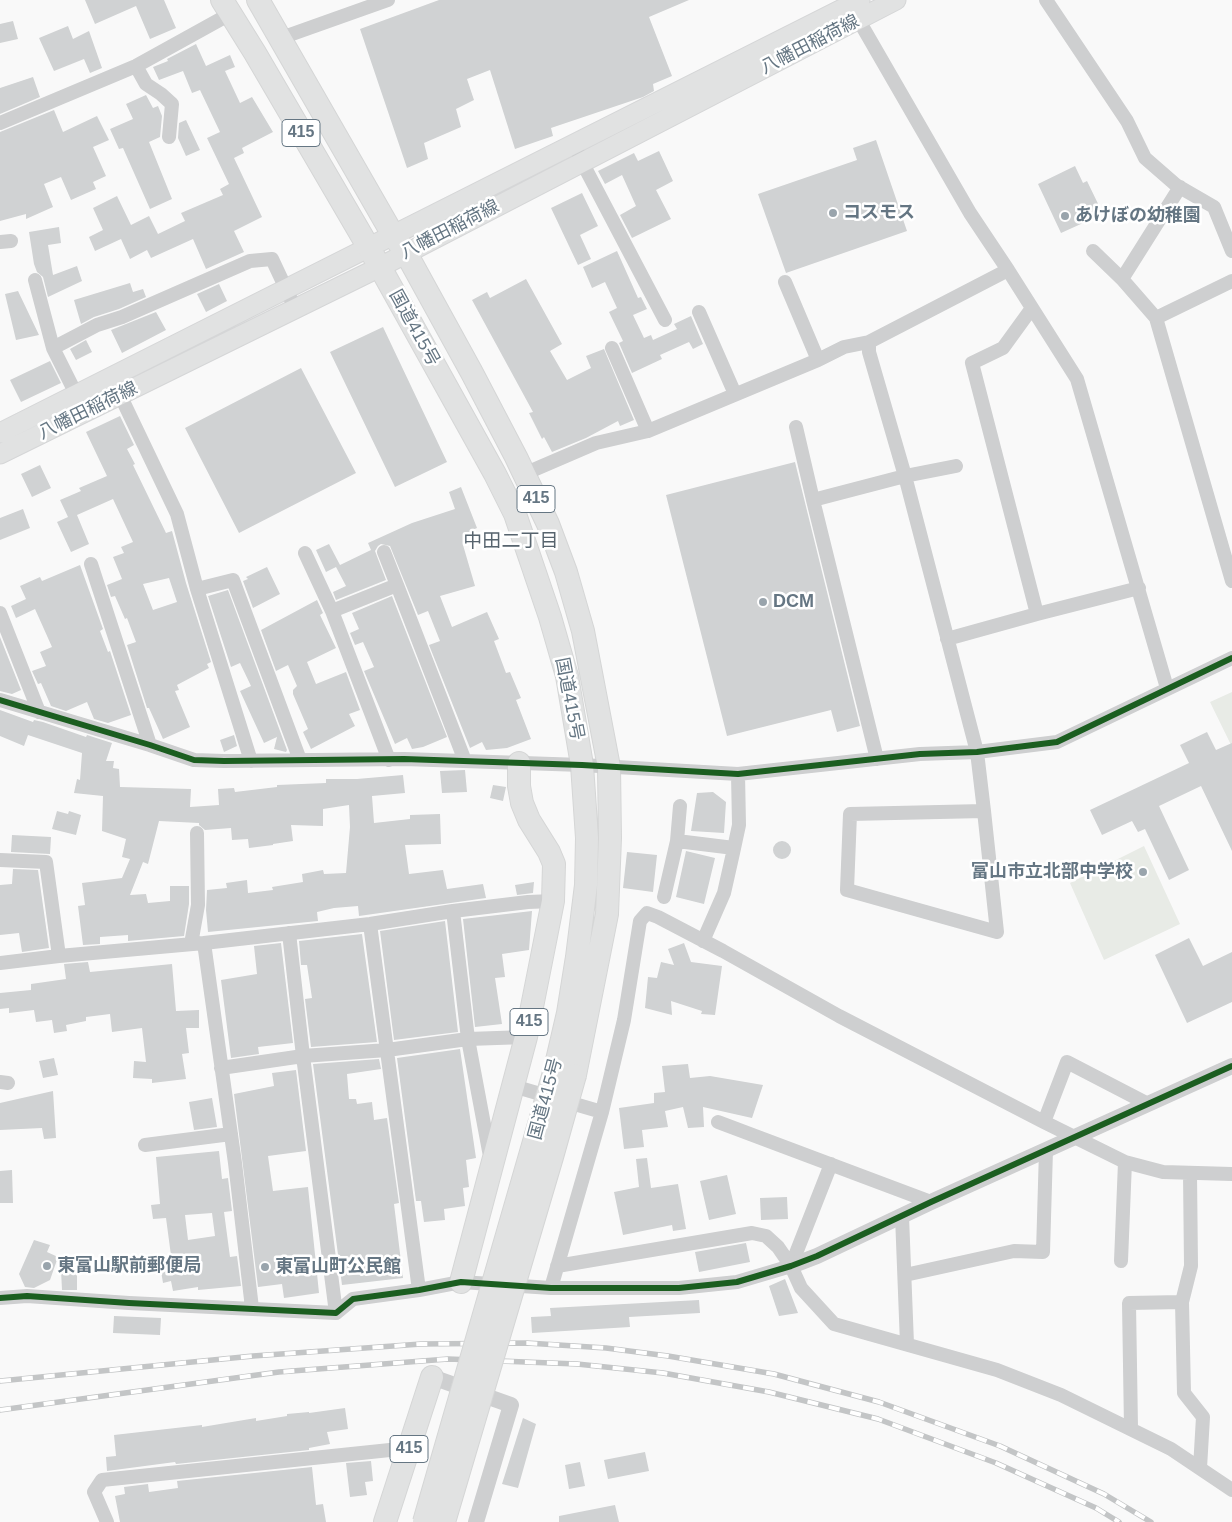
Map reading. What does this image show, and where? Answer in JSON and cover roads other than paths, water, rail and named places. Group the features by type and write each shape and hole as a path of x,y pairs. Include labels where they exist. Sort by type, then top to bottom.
{"highway":[{"name":"国道415号","path":"258,0 476,381 548,524 566,572 583,631 609,767 610,838 607,914 565,1072 424,1522"},
{"name":"国道415号","path":"226,7 255,53 367,248 380,267 495,474 515,514 568,676 582,765 587,838 586,885 568,1012 565,1072 552,1157 444,1522"},
{"name":"国道415号","path":"461,1282 526,1037 554,901 554,864 549,852 529,820 522,803 519,786 519,763"},
{"name":"415","path":"385,1522 432,1377"}],"main road":[{"name":"八幡田稲荷線","path":"0,454 380,267 399,244 574,144 854,6 896,0"},
{"name":"八幡田稲荷線","path":"0,433 367,248 399,244 582,162 854,6"}],"street":[{"path":"281,38 388,0"},
{"path":"1046,0 1127,121 1145,158 1180,187 1214,207 1232,251"},
{"path":"854,6 970,213 1014,276 1077,379 1167,688"},
{"path":"0,123 136,66 226,7"},
{"path":"136,66 146,84 172,104 169,137"},
{"path":"574,144 665,320"},
{"path":"1122,279 1180,187"},
{"path":"1093,251 1122,279 1156,318 1232,581"},
{"path":"53,348 97,325 122,317 250,262 272,258 295,308"},
{"path":"524,474 596,444 648,431 818,360 844,347 869,342 1008,270"},
{"path":"35,280 53,348 76,394"},
{"path":"1156,318 1232,281"},
{"path":"785,282 818,360"},
{"path":"1032,308 1003,348 972,363 1037,614"},
{"path":"698,312 735,394"},
{"path":"869,342 869,352 906,476 976,752 984,811 997,932 847,890 850,814 984,811"},
{"path":"612,348 648,431"},
{"path":"111,376 177,514 197,589 251,761"},
{"path":"796,427 877,759"},
{"path":"813,500 906,476 956,466"},
{"path":"384,552 464,761"},
{"path":"305,553 332,611 389,760"},
{"path":"91,564 150,745"},
{"path":"197,589 233,580 300,760"},
{"path":"332,611 397,585"},
{"path":"947,639 1139,588"},
{"path":"0,613 39,712"},
{"path":"0,700 194,760 464,761 582,765 738,774 920,754 976,752 1056,742 1232,658"},
{"path":"702,941 724,893 739,825 738,774"},
{"path":"664,897 677,841 680,806"},
{"path":"197,833 197,944 231,1134 252,1308"},
{"path":"677,841 734,848"},
{"path":"0,860 46,862 59,956"},
{"path":"0,963 197,944 370,924 453,911 528,902 554,901"},
{"path":"453,911 468,1039 489,1150 494,1156"},
{"path":"551,1288 602,1112 624,1020 640,922 647,913 658,917 839,1016 1125,1162 1163,1172 1232,1174"},
{"path":"370,924 419,1290"},
{"path":"289,933 336,1312"},
{"path":"220,1068 303,1056 387,1050 468,1039 526,1037"},
{"path":"1044,1122 1067,1062 1148,1104"},
{"path":"0,1298 27,1296 122,1303 336,1312 353,1298 419,1290 461,1282 551,1288 679,1288 737,1282 818,1256 1075,1136 1232,1066"},
{"path":"513,1086 602,1112"},
{"path":"718,1122 932,1202"},
{"path":"145,1145 231,1134"},
{"path":"905,1275 1014,1251 1043,1252 1046,1150"},
{"path":"1121,1261 1125,1162"},
{"path":"791,1266 830,1164"},
{"path":"1190,1173 1192,1266 1182,1302 1184,1393 1203,1417 1200,1468"},
{"path":"902,1216 907,1344"},
{"path":"557,1266 752,1233 766,1236 778,1247 791,1266 800,1288 834,1324 997,1370 1061,1395 1171,1449 1232,1490"},
{"path":"1131,1428 1130,1303 1182,1302"},
{"path":"432,1377 511,1405 476,1522"},
{"path":"108,1522 94,1492 102,1480 409,1448"}],"railway":[{"path":"0,1381 253,1356 421,1344 527,1343 606,1348 668,1356 774,1374 879,1402 1000,1446 1104,1494 1151,1522"},
{"path":"0,1410 279,1372 448,1359 577,1364 663,1373 769,1392 878,1419 996,1463 1096,1508 1119,1522"}],"place":[{"name":"コスモス","path":"833,213"},
{"name":"あけぼの幼稚園","path":"1065,216"},
{"name":"DCM","path":"763,602"},
{"name":"富山市立北部中学校","path":"1143,872"},
{"name":"東富山駅前郵便局","path":"47,1266"},
{"name":"東富山町公民館","path":"265,1267"}],"district":[{"name":"中田二丁目","path":"511,542"}]}
